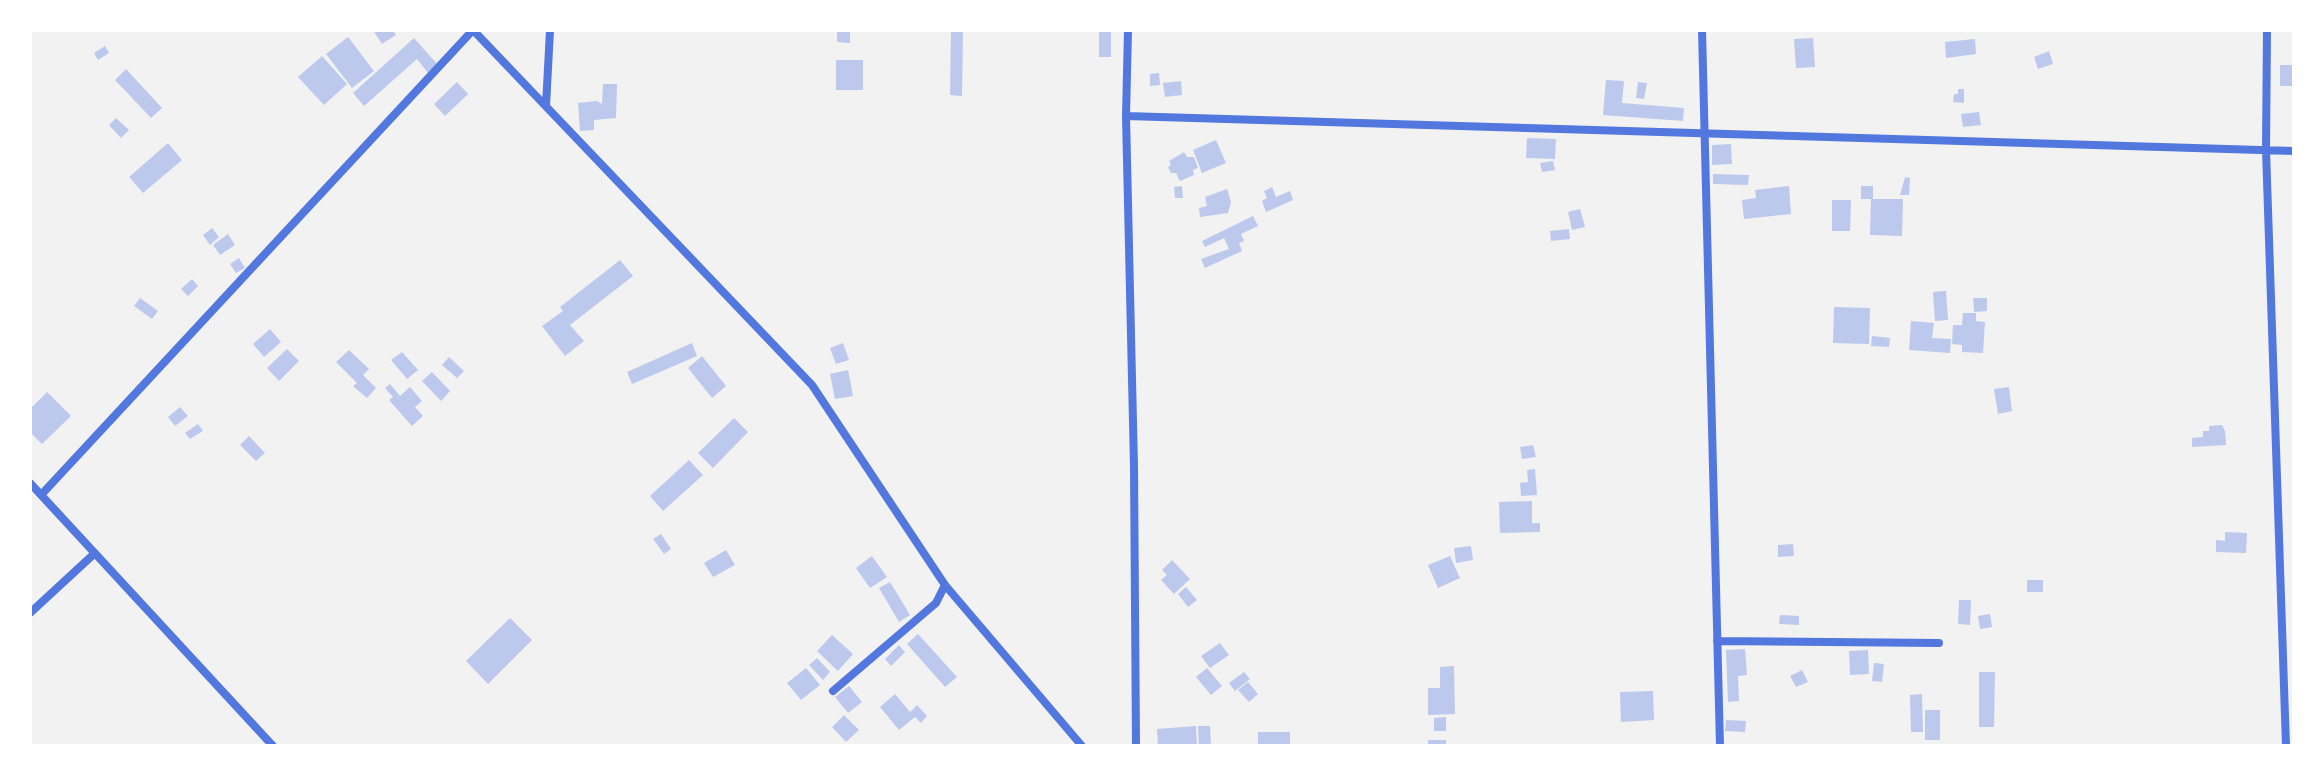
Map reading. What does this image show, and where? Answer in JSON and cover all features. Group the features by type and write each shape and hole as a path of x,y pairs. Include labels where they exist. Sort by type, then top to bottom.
{"street":[{"path":"41,495 473,30 812,385 945,585 1082,746"},
{"path":"546,106 550,30"},
{"path":"1128,30 1126,116 1134,451 1136,746"},
{"path":"1702,30 1720,746"},
{"path":"2267,30 2266,150 2286,746"},
{"path":"1126,116 2294,151"},
{"path":"30,483 273,746"},
{"path":"30,613 95,553"},
{"path":"833,691 936,603 945,585"},
{"path":"1717,641 1939,643"}],"building":[{"path":"373,30 393,30 396,35 382,44"},
{"path":"837,30 850,30 850,43 837,42"},
{"path":"951,30 963,30 962,96 950,95"},
{"path":"1099,30 1111,30 1111,57 1099,57"},
{"path":"348,37 374,71 352,88 326,54"},
{"path":"414,38 438,65 428,73 417,59 364,106 353,93"},
{"path":"1813,38 1815,67 1796,68 1794,39"},
{"path":"1975,39 1976,54 1946,58 1945,42"},
{"path":"105,46 109,53 98,60 94,53"},
{"path":"2049,51 2053,64 2038,69 2034,57"},
{"path":"322,56 347,84 324,105 298,77"},
{"path":"836,60 863,60 863,90 836,90"},
{"path":"2280,65 2294,65 2294,86 2280,86"},
{"path":"126,69 162,108 151,118 115,80"},
{"path":"1159,73 1160,85 1150,86 1150,74"},
{"path":"1606,80 1624,81 1622,103 1684,108 1683,121 1603,115"},
{"path":"1181,81 1182,95 1165,97 1163,83"},
{"path":"457,82 468,94 445,116 434,104"},
{"path":"1638,82 1647,83 1644,99 1636,98"},
{"path":"603,84 617,84 616,118 594,120 594,130 580,131 578,103 597,101 602,104"},
{"path":"1958,89 1964,89 1964,103 1953,102"},
{"path":"1979,112 1981,125 1963,127 1961,114"},
{"path":"116,118 129,130 121,138 109,125"},
{"path":"1527,138 1556,139 1555,159 1526,158"},
{"path":"1216,140 1226,163 1202,173 1193,150"},
{"path":"168,143 182,160 143,193 129,177"},
{"path":"1731,144 1732,164 1712,165 1712,145"},
{"path":"1184,152 1187,157 1194,157 1198,168 1193,170 1194,175 1180,181 1168,167 1171,165 1169,161"},
{"path":"1553,161 1555,170 1542,172 1540,163"},
{"path":"1713,174 1749,175 1748,185 1713,184"},
{"path":"1905,177 1910,178 1909,195 1900,195"},
{"path":"1182,186 1183,198 1175,198 1174,187"},
{"path":"1789,186 1791,214 1744,219 1742,200 1756,198 1755,190"},
{"path":"1861,186 1873,186 1873,199 1861,199"},
{"path":"1272,187 1276,197 1290,191 1293,200 1266,212 1262,201 1267,198 1264,191"},
{"path":"1227,189 1231,202 1228,213 1200,217 1199,208 1207,206 1205,197"},
{"path":"1871,199 1903,199 1902,236 1870,235"},
{"path":"1832,200 1851,200 1850,231 1832,231"},
{"path":"1580,209 1585,227 1572,230 1568,212"},
{"path":"1253,216 1258,226 1241,234 1244,241 1239,243 1242,251 1205,268 1201,259 1229,249 1224,238 1205,247 1202,241"},
{"path":"212,228 219,237 210,245 203,235"},
{"path":"1569,229 1570,239 1551,241 1550,231"},
{"path":"228,234 235,245 220,255 213,245"},
{"path":"239,258 245,268 236,273 230,264"},
{"path":"620,260 633,276 570,325 584,341 565,356 542,326 563,311 560,307"},
{"path":"192,279 198,286 188,296 181,289"},
{"path":"1946,291 1948,320 1935,321 1933,292"},
{"path":"140,298 158,311 152,319 134,306"},
{"path":"1973,298 1987,298 1987,311 1974,312"},
{"path":"1834,307 1870,308 1869,344 1833,343"},
{"path":"1963,313 1976,313 1976,321 1985,322 1983,353 1962,352 1962,345 1952,344 1953,325 1962,325"},
{"path":"1911,321 1934,323 1932,338 1951,339 1950,353 1909,350"},
{"path":"270,329 281,342 264,357 253,344"},
{"path":"1872,336 1890,338 1889,347 1871,346"},
{"path":"692,343 697,356 632,384 627,372"},
{"path":"843,343 849,360 836,364 830,348"},
{"path":"287,349 299,361 279,381 267,368"},
{"path":"349,350 369,369 363,375 376,388 367,398 353,386 357,383 336,362"},
{"path":"402,352 418,370 407,379 391,360"},
{"path":"702,356 726,386 712,398 688,368"},
{"path":"449,357 464,371 457,378 442,365"},
{"path":"848,370 853,396 835,399 830,374"},
{"path":"432,372 450,391 441,401 422,381"},
{"path":"390,384 400,396 410,387 422,401 415,407 423,416 412,426 389,400 393,397 385,388"},
{"path":"2009,387 2012,411 1998,414 1994,389"},
{"path":"47,392 71,416 42,444 30,432 30,409"},
{"path":"180,407 188,416 175,426 168,417"},
{"path":"734,418 748,432 713,468 698,453"},
{"path":"198,424 203,431 190,439 185,433"},
{"path":"2222,425 2226,445 2192,447 2192,438 2203,437 2203,431 2209,431 2209,426"},
{"path":"249,436 265,453 256,461 240,445"},
{"path":"1533,445 1536,457 1522,459 1520,447"},
{"path":"689,460 703,475 663,511 650,496"},
{"path":"1535,469 1537,495 1521,496 1520,483 1528,482 1527,470"},
{"path":"1532,501 1532,523 1540,523 1540,532 1500,533 1499,502"},
{"path":"2225,532 2247,533 2246,553 2216,552 2216,540 2225,541"},
{"path":"661,534 671,549 664,554 653,539"},
{"path":"1793,544 1794,556 1778,557 1778,545"},
{"path":"1471,546 1473,560 1456,563 1454,548"},
{"path":"726,550 735,565 713,577 704,563"},
{"path":"872,556 887,577 870,588 856,568"},
{"path":"1450,556 1460,578 1438,588 1428,565"},
{"path":"1172,560 1190,579 1174,594 1161,580 1167,575 1162,570"},
{"path":"2027,580 2043,580 2043,592 2027,592"},
{"path":"890,582 910,615 899,622 879,588"},
{"path":"1186,587 1197,600 1188,607 1178,594"},
{"path":"1959,600 1971,600 1970,625 1958,624"},
{"path":"1990,614 1992,627 1980,629 1978,616"},
{"path":"1780,615 1799,616 1799,625 1779,624"},
{"path":"510,618 532,640 488,684 466,661"},
{"path":"918,634 957,677 945,687 907,644"},
{"path":"832,635 853,654 838,671 817,651"},
{"path":"1220,643 1229,655 1210,668 1201,656"},
{"path":"899,645 905,652 891,666 885,659"},
{"path":"1745,649 1747,675 1738,676 1739,701 1728,702 1726,650"},
{"path":"1868,650 1869,674 1850,675 1849,651"},
{"path":"817,658 830,672 823,680 809,665"},
{"path":"1874,663 1884,664 1882,682 1872,681"},
{"path":"1454,666 1455,714 1428,715 1428,688 1440,688 1440,667"},
{"path":"806,668 820,685 801,700 787,683"},
{"path":"1207,668 1222,686 1211,695 1196,677"},
{"path":"1802,670 1808,682 1796,687 1790,676"},
{"path":"1244,672 1250,679 1235,691 1229,683"},
{"path":"1979,672 1995,672 1994,727 1979,727"},
{"path":"1248,682 1258,694 1249,702 1238,690"},
{"path":"849,686 862,702 848,713 835,697"},
{"path":"1653,691 1654,720 1621,722 1620,692"},
{"path":"895,694 910,712 917,705 927,716 921,723 915,717 899,730 880,707"},
{"path":"1922,694 1923,732 1911,732 1910,695"},
{"path":"1925,710 1940,710 1940,740 1925,740"},
{"path":"844,715 859,730 846,742 832,727"},
{"path":"1446,717 1446,731 1434,731 1434,718"},
{"path":"1726,720 1746,721 1745,732 1725,731"},
{"path":"1196,726 1197,746 1158,746 1157,729"},
{"path":"1198,726 1210,726 1211,745 1199,746"},
{"path":"1258,732 1290,732 1290,746 1258,746"},
{"path":"1428,740 1446,740 1446,746 1428,746"}]}
